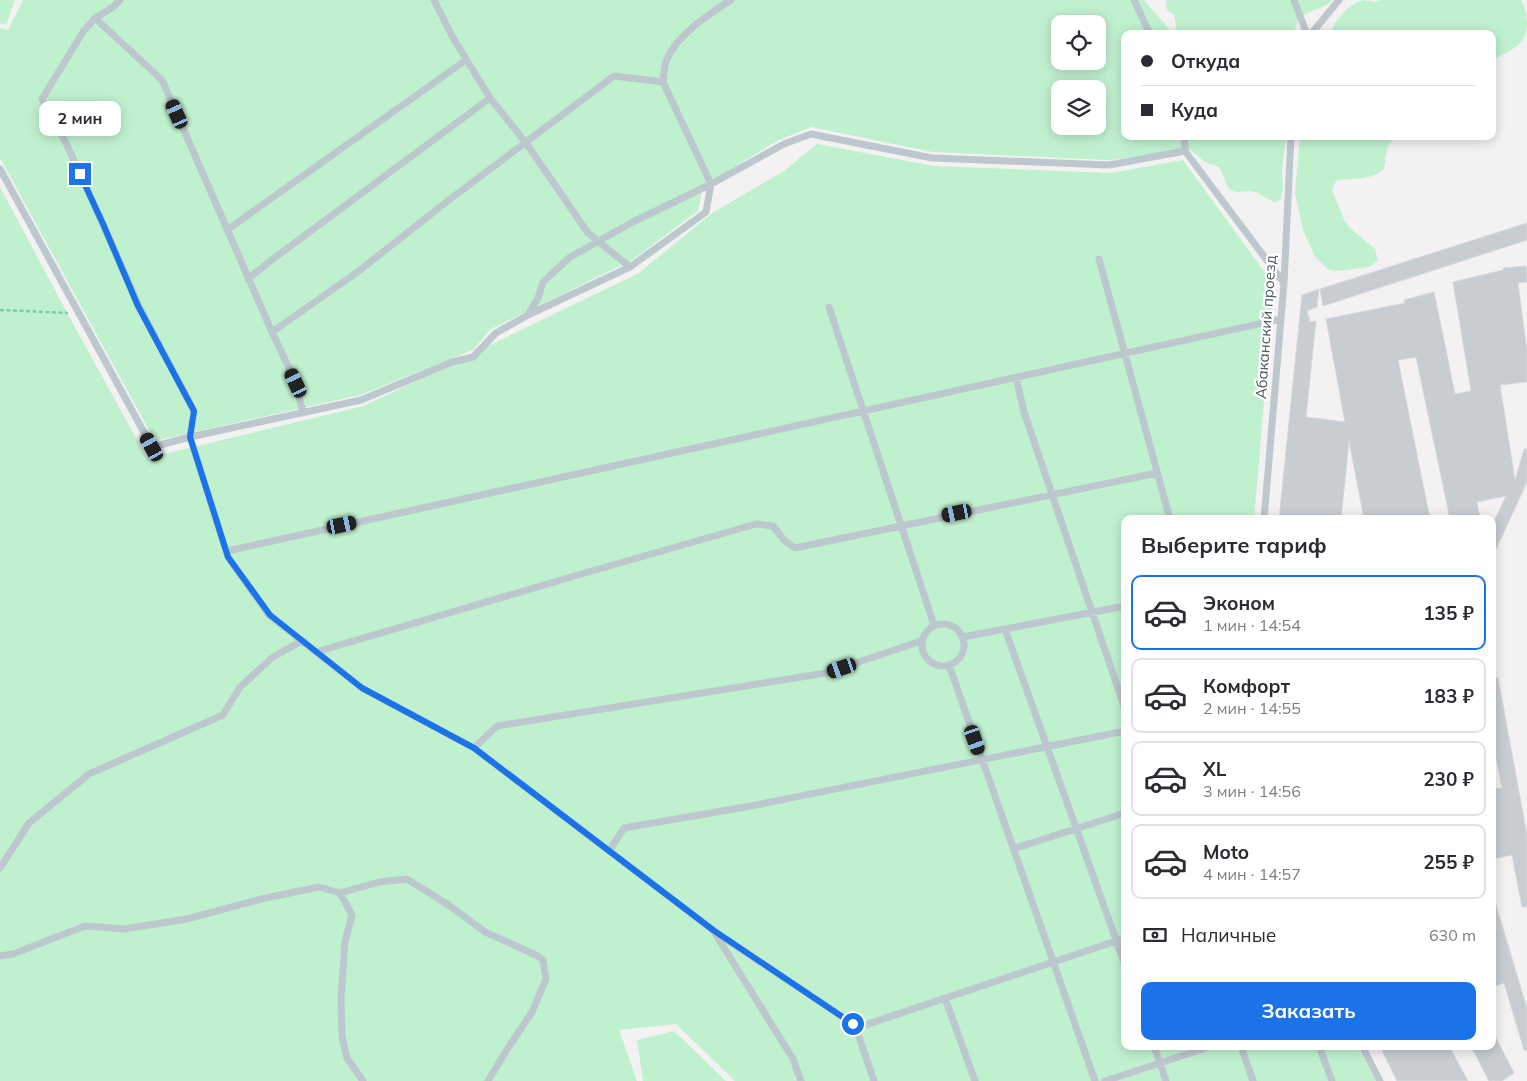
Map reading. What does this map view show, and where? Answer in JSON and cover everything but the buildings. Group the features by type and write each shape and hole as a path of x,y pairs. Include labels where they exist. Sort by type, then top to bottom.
{"lane":[{"path":"120,0 113,7 95,18 83,32 42,99 65,142 138,306 194,411 190,437 228,557 270,615 362,688 474,748 713,930 856,1028 874,1081"},
{"path":"434,0 452,36 490,98 526,142 588,233 630,267"},
{"path":"0,169 152,447 361,400 452,362 473,357 496,334 528,315 630,267 706,212 711,184 663,82 667,59 680,38 730,0"},
{"path":"1134,0 1148,30"},
{"path":"1294,0 1305,30"},
{"path":"1315,30 1339,0"},
{"path":"95,18 162,80 248,279 296,383 303,413"},
{"path":"227,230 466,60"},
{"path":"272,332 359,271 445,203 614,76 663,82"},
{"path":"248,279 490,98"},
{"path":"528,315 538,298 543,282 570,257 784,144 811,134 932,158 1109,165 1185,151"},
{"path":"1184,140 1185,151 1284,283"},
{"name":"Абаканский проезд","path":"1264,515 1284,283 1292,140"},
{"path":"1099,259 1169,515"},
{"path":"829,307 934,625"},
{"path":"227,551 1281,319"},
{"path":"1016,377 1024,412 1121,697"},
{"path":"316,652 756,524 773,526 784,540 795,548 1157,472"},
{"path":"963,638 1121,607"},
{"path":"948,624 959,631 963,638 964,644 960,657 949,665 935,665 928,661 924,655 921,641 928,629 934,625 948,624"},
{"path":"1005,629 1121,954"},
{"path":"0,868 29,823 90,774 223,715 240,687 273,657 302,640"},
{"path":"474,748 496,726 826,673 921,641"},
{"path":"949,665 1095,1081"},
{"path":"609,851 624,828 751,806 1121,732"},
{"path":"1013,849 1121,814"},
{"path":"0,956 13,954 86,926 124,929 187,919 261,899 320,887 340,894 379,882 407,879 450,906 485,932 543,960 546,979 532,1012 488,1081"},
{"path":"340,894 352,915 345,942 341,998 342,1037 347,1058 363,1081"},
{"path":"713,930 793,1059 801,1081"},
{"path":"856,1028 1121,939"},
{"path":"945,998 974,1081"},
{"path":"1155,1050 1166,1081"},
{"path":"1105,1081 1200,1050"},
{"path":"1242,1050 1253,1081"},
{"path":"1321,1050 1332,1081"},
{"path":"1364,1050 1380,1081"}],"path":[{"path":"0,310 79,314"}],"green space":[{"path":"0,0 15,0 6,25 0,23"},
{"path":"23,0 1144,0 1170,30 1121,30 1121,140 1286,140 1282,171 1283,188 1281,199 1275,203 1256,192 1230,190 1219,167 1205,162 1190,150 1108,160 932,152 811,127 777,141 703,186 698,211 632,260 491,329 473,350 360,395 159,440 149,430 0,158 0,28 8,30"},
{"path":"1166,0 1333,0 1327,5 1304,15 1296,25 1295,30 1175,30 1174,15 1167,10"},
{"path":"1364,0 1375,2 1380,0 1521,0 1526,14 1526,31 1521,42 1496,58 1496,30 1332,30 1343,13"},
{"path":"1300,140 1392,140 1387,148 1384,169 1372,176 1336,181 1332,190 1344,220 1350,228 1375,249 1378,260 1369,267 1339,271 1329,270 1315,257 1303,230 1295,193"},
{"path":"817,144 934,166 1111,173 1183,160 1274,285 1254,515 1121,515 1121,1050 1359,1050 1376,1081 735,1081 676,1024 619,1030 637,1081 0,1081 0,187 147,458 364,406 639,273 712,213 784,171"},
{"path":"674,1031 726,1081 643,1081 637,1040"}],"route":[{"path":"80,174 138,306 194,411 190,437 228,557 270,615 362,688 474,748 713,930 853,1024"}]}
